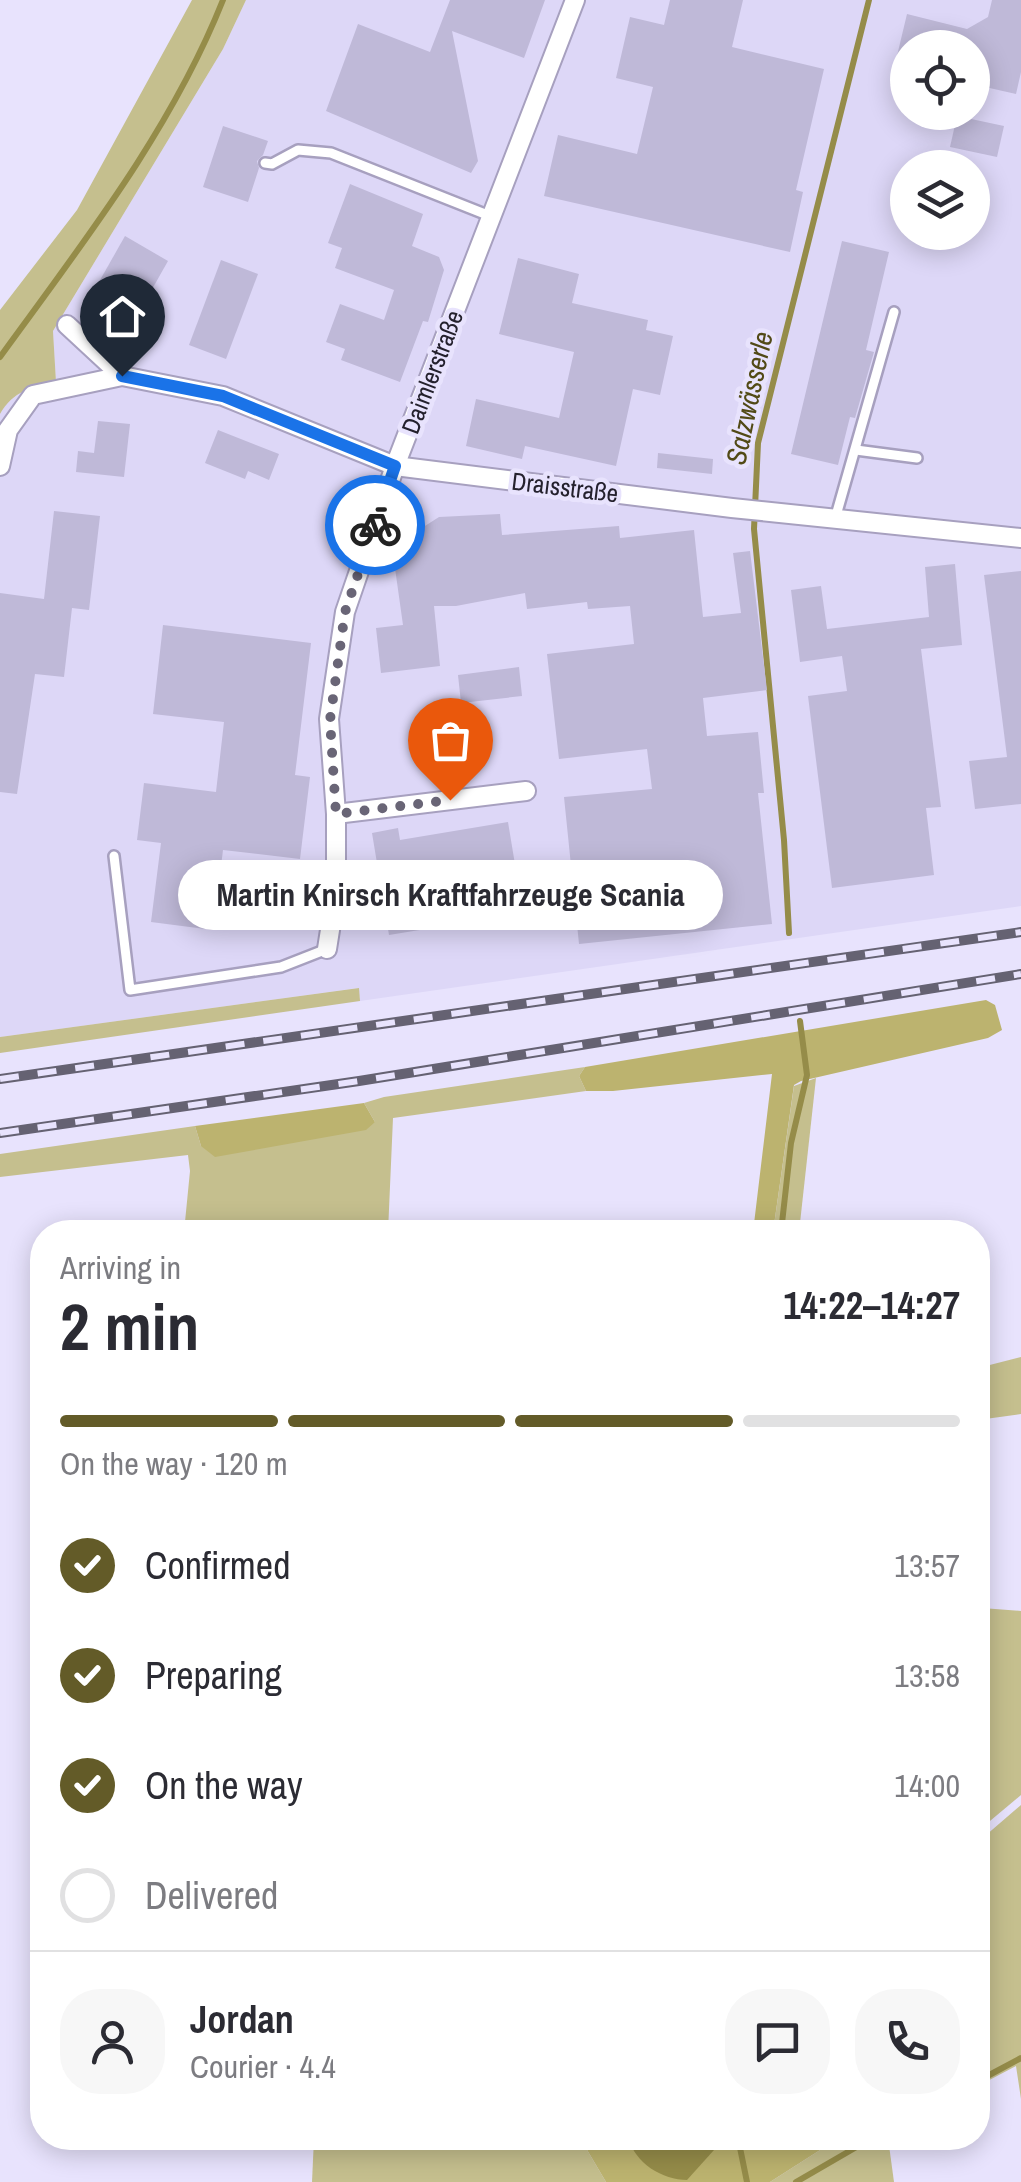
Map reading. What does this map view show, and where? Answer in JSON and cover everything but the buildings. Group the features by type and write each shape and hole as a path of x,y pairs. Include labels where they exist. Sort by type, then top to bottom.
{"street":[{"name":"Daimlerstraße","path":"327,949 336,892 330,720 345,612 395,466 493,217 569,2"},
{"path":"67,325 122,376"},
{"name":"Draisstraße","path":"0,466 8,430 33,395 122,376 223,396 395,466 732,508 1021,538"},
{"path":"336,814 526,791"}],"lane":[{"path":"265,163 272,164 298,150 331,153 493,217"},
{"path":"834,519 894,312"},
{"path":"856,450 917,458"},
{"path":"114,856 130,990 281,968 327,949"}],"shaded area":[{"path":"192,0 246,0 223,49 53,331 56,382 17,395 0,414 0,310 77,210"},
{"path":"246,0 1021,0 1021,906 360,1001 358,988 0,1037 0,414 26,388 56,382 53,331 223,49"},
{"path":"359,988 360,1001 0,1053 0,1037"},
{"path":"986,1000 995,1005 1002,1030 988,1038 794,1085 775,1220 754,1220 772,1074 586,1091 579,1076 585,1067"},
{"path":"585,1067 579,1076 586,1091 393,1118 389,1220 185,1220 188,1155 0,1177 0,1154 195,1126 201,1146 375,1122 364,1103"},
{"path":"816,1078 800,1220 775,1220 794,1086"},
{"path":"364,1103 375,1122 366,1130 215,1157 201,1146 195,1126"},
{"path":"1021,1357 1021,1414 990,1418 990,1365"},
{"path":"990,1609 1021,1611 1021,1795 990,1821"},
{"path":"1021,1805 1021,2099 1016,2066 990,2080 990,1832"},
{"path":"313,2150 587,2150 606,2182 312,2182"},
{"path":"587,2150 820,2150 770,2182 606,2182"},
{"path":"634,2150 714,2150 687,2180 651,2168"},
{"path":"820,2150 890,2150 894,2182 770,2182"}],"waterway":[{"name":"Salzwässerle","path":"0,357 151,141 178,95 223,0"},
{"name":"Salzwässerle","path":"789,933 784,840 754,529 758,443 869,0"},
{"name":"Salzwässerle","path":"782,1220 791,1143 807,1075 800,1021"},
{"name":"Salzwässerle","path":"990,2075 1021,2058"},
{"name":"Salzwässerle","path":"740,2150 747,2182"},
{"name":"Salzwässerle","path":"796,2182 851,2150"}],"railway":[{"path":"0,1079 1021,932"},
{"path":"0,1133 359,1081 1021,974"}],"way so far":[{"path":"375,525 345,612 330,720 336,814 450,800"}],"place":[{"name":"Martin Knirsch Kraftfahrzeuge Scania","path":"450,800"}],"route":[{"path":"122,376 223,396 395,466 375,525"}]}
